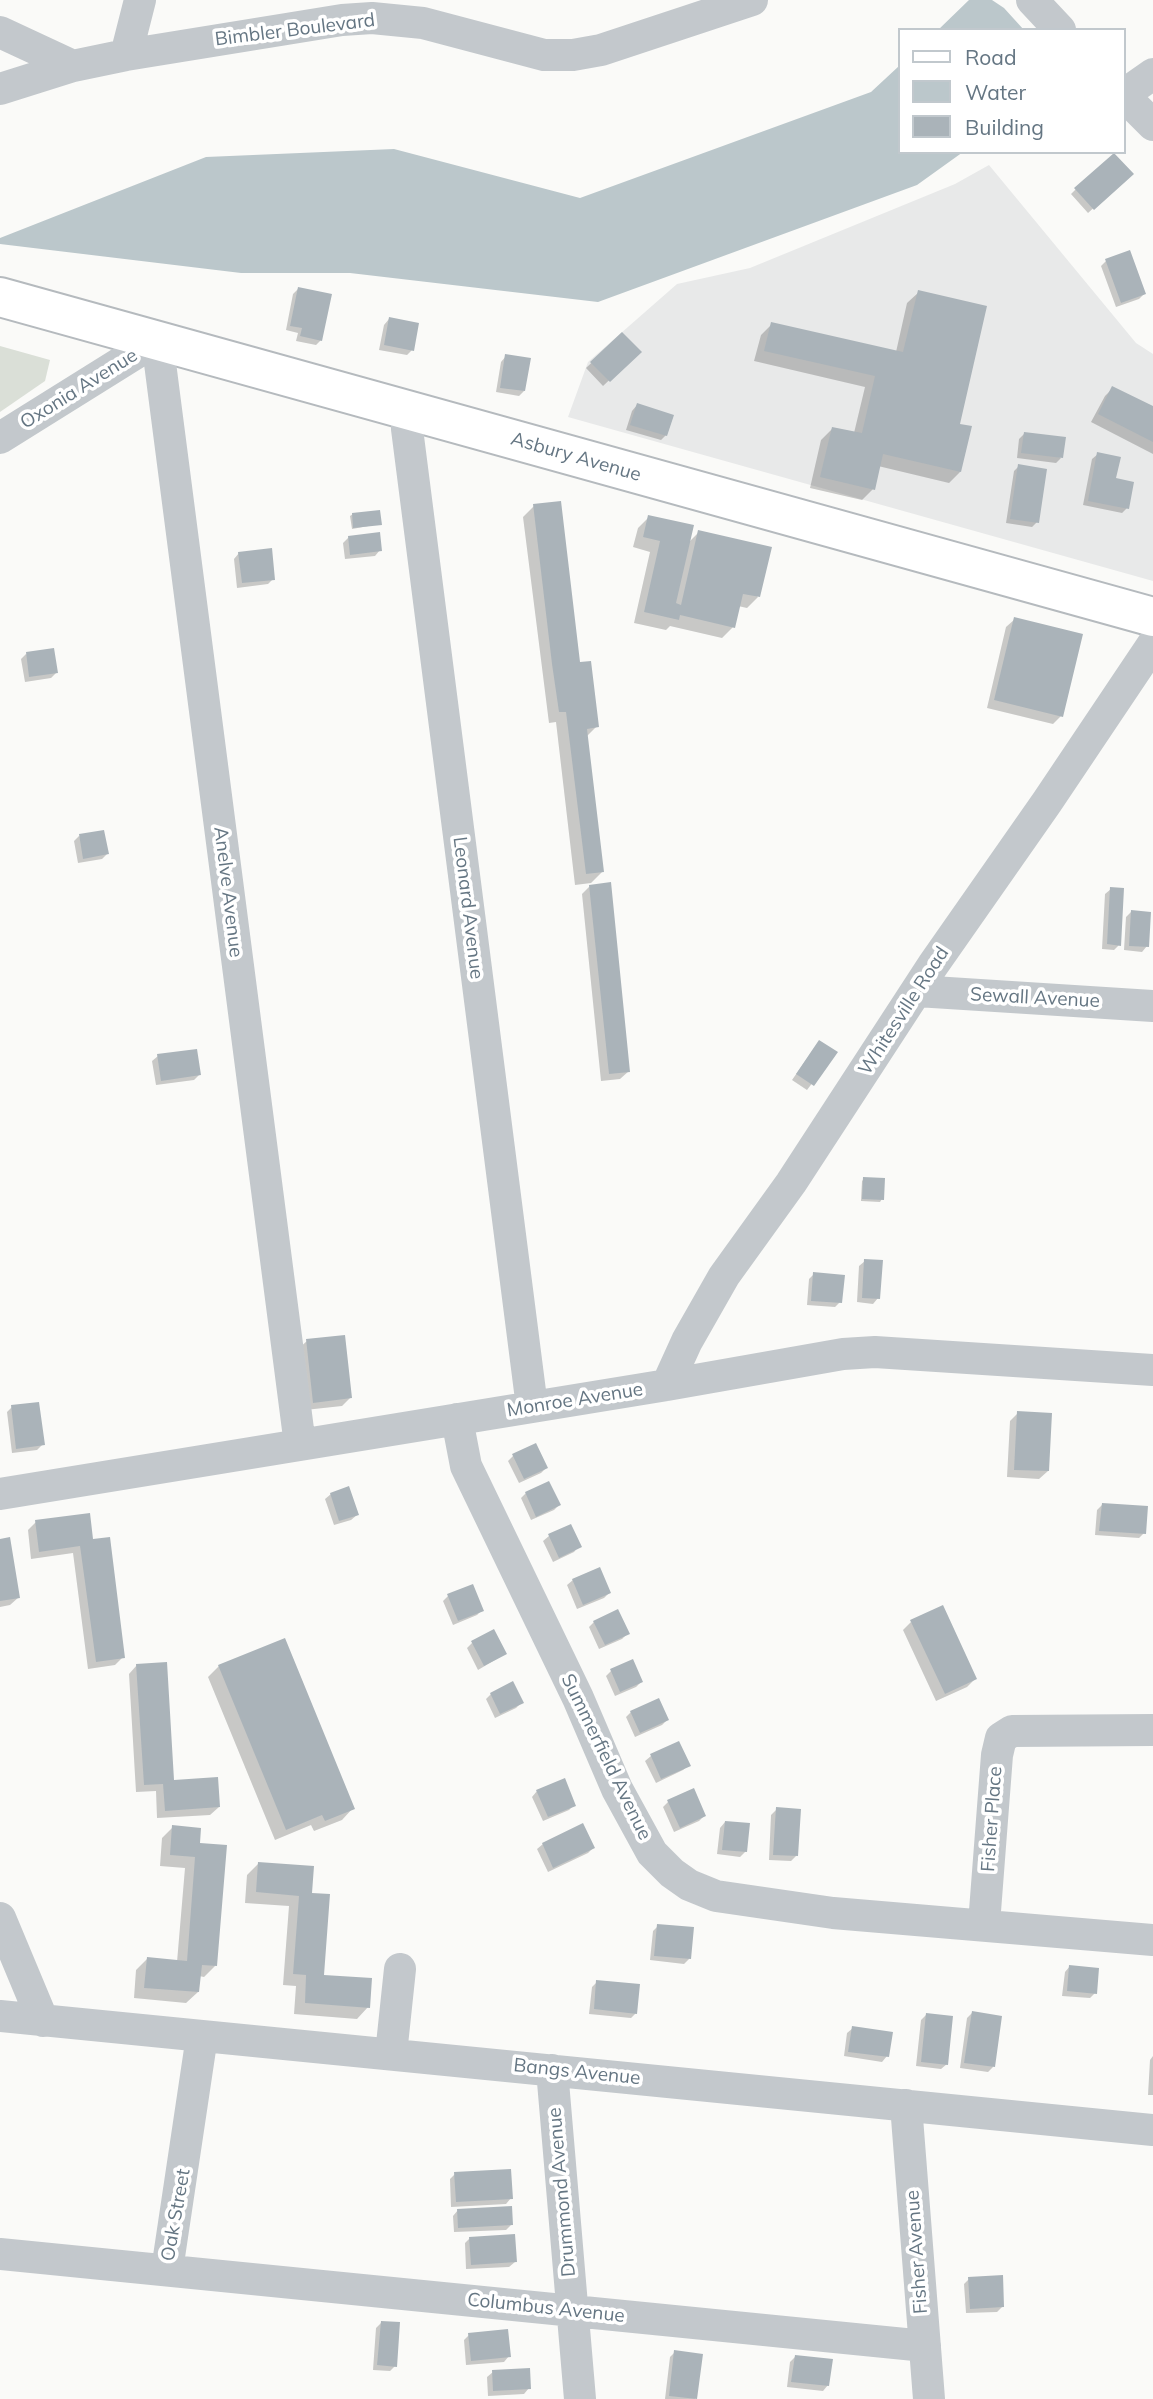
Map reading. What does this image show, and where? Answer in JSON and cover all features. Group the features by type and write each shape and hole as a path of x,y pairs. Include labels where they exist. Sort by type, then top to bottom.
{"main road":[{"name":"Asbury Avenue","path":"0,297 1153,617"}],"street":[{"path":"126,55 140,0"},
{"name":"Bimbler Boulevard","path":"0,89 73,66 126,55 315,24 372,18 423,23 544,55 573,55 601,50 752,0"},
{"path":"1035,3 1058,28"},
{"path":"0,32 73,66"},
{"path":"1125,94 1153,74"},
{"path":"1125,97 1153,125"},
{"name":"Oxonia Avenue","path":"0,438 157,340"},
{"name":"Anelve Avenue","path":"157,340 300,1445"},
{"name":"Leonard Avenue","path":"407,409 407,429 532,1407"},
{"name":"Whitesville Road","path":"667,1385 687,1341 724,1276 791,1183 933,965 1040,813 1153,644"},
{"name":"Sewall Avenue","path":"917,991 1153,1006"},
{"name":"Monroe Avenue","path":"0,1494 843,1354 875,1352 1153,1370"},
{"name":"Summerfield Avenue","path":"457,1419 466,1466 578,1698 617,1789 652,1853 672,1873 689,1885 716,1896 833,1913 1153,1940"},
{"name":"Fisher Place","path":"984,1924 997,1755 1002,1738 1012,1731 1153,1730"},
{"path":"0,1918 43,2021"},
{"path":"391,2054 400,1969"},
{"name":"Bangs Avenue","path":"0,2016 1153,2130"},
{"name":"Oak Street","path":"0,2254 167,2270 202,2036"},
{"name":"Drummond Avenue","path":"552,2070 580,2399"},
{"name":"Fisher Avenue","path":"906,2105 929,2399"},
{"name":"Columbus Avenue","path":"167,2270 925,2346"}],"shaded area":[{"path":"989,165 1136,343 1153,354 1153,581 568,417 588,362 677,284 750,268 955,184"},
{"path":"0,346 50,360 45,381 0,412"}],"water":[{"path":"969,0 992,0 1004,8 1022,28 940,28"},
{"path":"898,67 898,154 960,154 917,185 598,302 350,273 241,273 0,244 0,238 206,157 394,149 580,198 871,92"}],"building":[{"path":"1113,154 1134,174 1094,210 1074,188"},
{"path":"1130,250 1146,294 1121,303 1105,259"},
{"path":"298,287 332,294 322,341 300,336 302,328 290,326"},
{"path":"918,290 987,306 960,424 972,426 961,472 883,454 875,490 820,477 832,427 862,433 875,376 764,351 771,322 903,352"},
{"path":"389,317 419,323 414,351 384,345"},
{"path":"622,332 642,352 610,382 590,362"},
{"path":"505,354 531,358 525,391 500,388"},
{"path":"1112,386 1153,406 1153,442 1098,414"},
{"path":"637,403 674,415 667,436 630,425"},
{"path":"1024,432 1066,437 1063,458 1021,453"},
{"path":"1097,452 1121,457 1116,478 1134,482 1129,509 1088,501"},
{"path":"1018,464 1047,469 1039,523 1010,519"},
{"path":"561,501 580,662 591,661 599,727 587,729 604,872 586,874 566,712 559,712 552,664 533,504"},
{"path":"380,510 382,525 353,528 352,513"},
{"path":"648,515 694,525 676,603 681,605 698,530 772,547 760,597 743,594 735,628 680,615 679,620 644,612 660,541 643,537"},
{"path":"380,532 382,551 350,555 348,536"},
{"path":"272,548 275,580 242,583 238,552"},
{"path":"1014,617 1083,634 1063,717 994,700"},
{"path":"54,648 58,673 29,677 26,652"},
{"path":"104,830 109,854 83,859 79,834"},
{"path":"611,882 630,1072 609,1074 589,885"},
{"path":"1110,887 1124,888 1121,946 1107,944"},
{"path":"1131,910 1151,912 1149,947 1129,946"},
{"path":"819,1040 838,1052 814,1086 796,1074"},
{"path":"197,1049 201,1075 161,1081 157,1054"},
{"path":"863,1177 885,1178 884,1200 862,1199"},
{"path":"864,1259 883,1260 880,1299 862,1298"},
{"path":"813,1272 845,1275 842,1303 811,1301"},
{"path":"345,1335 352,1398 313,1403 306,1339"},
{"path":"39,1402 45,1445 16,1449 11,1405"},
{"path":"1017,1411 1052,1413 1049,1471 1014,1470"},
{"path":"536,1443 548,1468 524,1479 512,1454"},
{"path":"549,1481 561,1505 536,1517 525,1492"},
{"path":"349,1486 359,1515 339,1521 330,1493"},
{"path":"1102,1503 1148,1506 1146,1534 1099,1531"},
{"path":"90,1513 93,1539 110,1537 125,1658 96,1662 80,1546 39,1552 35,1520"},
{"path":"571,1524 582,1547 559,1558 548,1534"},
{"path":"10,1537 20,1598 0,1601 0,1539"},
{"path":"600,1567 611,1593 583,1605 572,1579"},
{"path":"473,1584 484,1611 458,1621 447,1594"},
{"path":"943,1605 977,1679 945,1694 910,1620"},
{"path":"618,1609 630,1634 605,1645 593,1621"},
{"path":"494,1629 507,1654 484,1666 471,1641"},
{"path":"285,1638 355,1809 325,1821 322,1815 286,1830 218,1665"},
{"path":"633,1659 643,1682 620,1692 610,1669"},
{"path":"167,1662 174,1780 218,1777 220,1807 165,1811 163,1784 144,1785 136,1664"},
{"path":"513,1681 524,1703 500,1714 490,1693"},
{"path":"659,1698 669,1720 640,1733 630,1711"},
{"path":"679,1741 691,1766 661,1779 650,1754"},
{"path":"565,1778 576,1806 548,1817 536,1790"},
{"path":"694,1788 706,1816 680,1828 667,1800"},
{"path":"776,1807 801,1809 798,1856 773,1855"},
{"path":"725,1821 750,1823 747,1852 722,1850"},
{"path":"583,1823 595,1848 553,1868 542,1843"},
{"path":"172,1825 201,1828 200,1843 227,1845 217,1966 202,1965 199,1992 144,1988 147,1957 187,1961 195,1857 170,1855"},
{"path":"258,1862 314,1866 312,1893 330,1894 324,1975 372,1978 370,2008 305,2003 306,1975 293,1974 299,1896 256,1892"},
{"path":"657,1924 694,1927 691,1959 654,1956"},
{"path":"1069,1965 1099,1968 1097,1994 1067,1991"},
{"path":"596,1980 640,1984 637,2014 594,2009"},
{"path":"972,2011 1002,2016 995,2067 964,2063"},
{"path":"926,2013 953,2016 948,2065 921,2062"},
{"path":"852,2026 893,2032 889,2057 848,2052"},
{"path":"511,2169 513,2199 456,2202 454,2172"},
{"path":"512,2206 513,2225 458,2228 457,2209"},
{"path":"515,2234 517,2262 471,2265 469,2237"},
{"path":"1003,2275 1004,2307 970,2309 968,2277"},
{"path":"381,2321 400,2322 397,2367 377,2365"},
{"path":"508,2329 511,2357 471,2361 468,2333"},
{"path":"674,2350 703,2354 697,2399 669,2396"},
{"path":"795,2355 833,2359 829,2386 791,2382"},
{"path":"530,2368 531,2389 493,2391 492,2370"}]}
